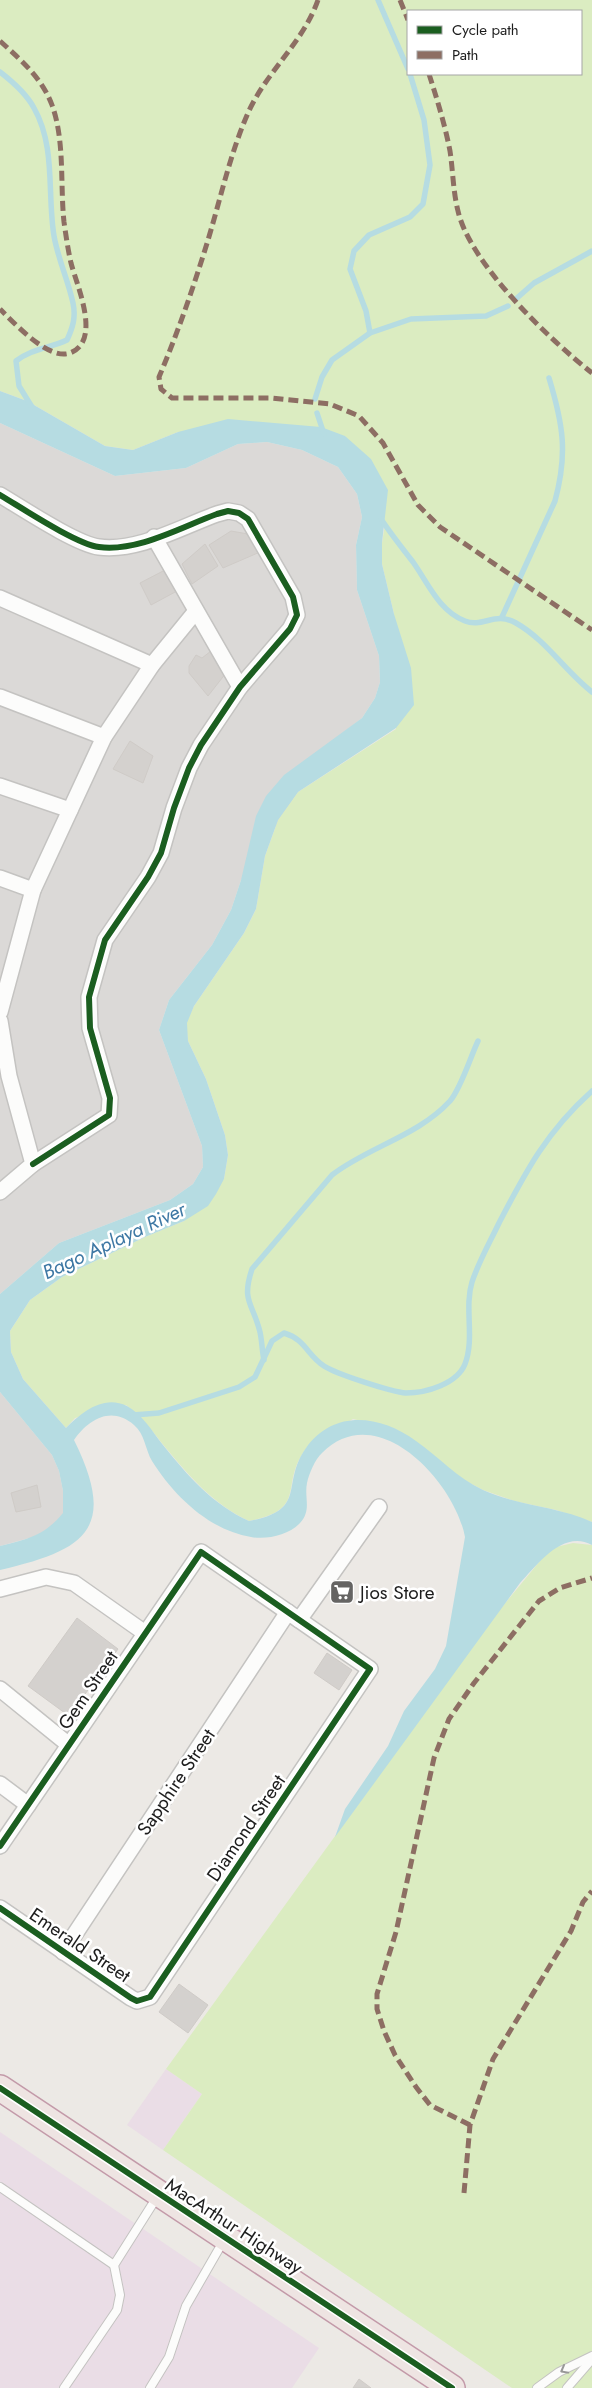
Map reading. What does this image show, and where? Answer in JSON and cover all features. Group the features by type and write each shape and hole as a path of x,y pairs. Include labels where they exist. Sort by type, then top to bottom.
{"highway":[{"name":"MacArthur Highway","path":"0,2088 452,2388"}],"street":[{"path":"0,495 75,538 97,547 116,548 228,511 239,513 248,519 257,532 293,597 297,615 290,629 240,687 189,768 174,808 161,853 148,877 105,940 89,997 90,1020 110,1098 109,1115 33,1164 0,1192"},
{"path":"154,537 240,687"},
{"path":"0,598 152,665"},
{"path":"0,1012 4,972 33,890 104,737 152,665 196,611"},
{"path":"0,697 104,737"},
{"path":"0,786 70,810"},
{"path":"0,878 33,890"},
{"path":"0,1021 4,1079 33,1164"},
{"name":"Sapphire Street","path":"63,1952 294,1616 379,1507"},
{"name":"Gem Street","path":"0,1846 201,1552 294,1616"},
{"path":"0,1589 46,1578 74,1583 145,1634"},
{"name":"Diamond Street","path":"144,2000 155,1992 370,1669 294,1616"},
{"path":"0,1689 69,1745"},
{"path":"0,1784 28,1805"},
{"name":"Emerald Street","path":"0,1908 131,1998 137,2001 144,2000"}],"lane":[{"path":"0,2187 114,2265"},
{"path":"64,2388 117,2310 120,2295 114,2265 159,2194"},
{"path":"150,2388 169,2357 186,2306 225,2238"},
{"path":"537,2388 559,2372 592,2357"},
{"path":"567,2388 592,2357"}],"shaded area":[{"path":"0,423 115,476 186,468 238,444 267,442 302,450 338,467 357,494 362,517 356,545 357,590 379,656 380,682 375,698 362,718 329,744 241,880 231,910 212,945 169,1000 159,1030 202,1146 203,1167 193,1184 170,1200 59,1243 0,1294"},
{"path":"0,1392 52,1455 59,1471 63,1491 64,1513 52,1526 37,1536 0,1546"},
{"path":"166,2069 202,2094 163,2150 127,2125"},
{"path":"0,2132 319,2348 292,2388 0,2388"}],"green space":[{"path":"0,0 592,0 592,1522 556,1510 514,1501 483,1490 462,1479 395,1429 353,1419 320,1437 305,1450 298,1463 290,1494 286,1503 279,1510 268,1516 249,1521 224,1506 203,1489 142,1420 126,1405 75,1418 66,1428 23,1379 11,1352 10,1331 30,1300 62,1277 145,1237 184,1221 224,1179 228,1155 225,1135 206,1079 188,1041 186,1023 194,1006 244,933 256,909 265,856 278,820 298,792 396,729 394,614 382,564 382,543 385,524 345,436 178,432 133,450 105,446 27,401 0,391"},
{"path":"573,1543 592,1545 592,2388 512,2388 163,2150 202,2094 166,2069 497,1613 544,1556 556,1547"}],"water":[{"name":"Bago Aplaya River","path":"0,391 27,401 105,446 133,450 178,432 228,419 321,427 345,436 371,459 388,490 382,543 382,564 394,614 411,668 414,705 396,728 298,792 278,820 265,856 256,909 244,933 194,1006 187,1023 188,1041 206,1079 225,1135 228,1155 224,1179 208,1206 184,1221 145,1237 62,1277 30,1300 10,1331 11,1352 23,1379 66,1428 86,1411 101,1404 109,1402 127,1406 142,1418 191,1478 212,1498 249,1521 268,1516 280,1510 287,1503 299,1461 306,1448 317,1435 330,1427 358,1420 388,1426 402,1432 465,1480 483,1490 510,1500 565,1512 592,1522 592,1545 581,1541 561,1545 543,1559 520,1583 335,1837 345,1809 388,1746 404,1711 435,1669 446,1646 465,1537 458,1515 446,1493 430,1471 410,1453 389,1440 366,1435 344,1438 322,1453 315,1463 306,1488 306,1513 300,1523 290,1531 277,1536 251,1537 221,1527 194,1510 171,1487 152,1461 138,1429 125,1419 109,1416 93,1421 74,1440 87,1470 93,1495 93,1515 86,1531 73,1544 54,1554 0,1570 0,1546 27,1539 42,1532 56,1521 63,1513 63,1491 59,1471 52,1455 0,1392 0,1294 59,1243 170,1200 193,1184 203,1167 202,1146 159,1030 169,1000 212,945 231,910 241,880 256,816 266,796 284,775 362,718 375,698 380,682 379,656 357,590 356,545 362,517 357,494 338,467 302,450 267,442 238,444 186,468 115,476 0,423"}],"building":[{"path":"231,531 248,534 260,552 223,568 209,545"},
{"path":"205,544 218,566 192,584 182,564"},
{"path":"165,570 177,591 151,605 140,583"},
{"path":"211,651 226,673 208,696 189,673 189,666 196,655 202,658"},
{"path":"130,741 153,756 143,783 113,769"},
{"path":"37,1485 41,1507 16,1512 11,1493"},
{"path":"77,1618 118,1649 69,1716 28,1686"},
{"path":"327,1653 352,1670 339,1690 314,1673"},
{"path":"179,1984 208,2005 188,2033 159,2012"},
{"path":"359,2379 371,2388 353,2388"}],"waterway":[{"path":"378,0 407,67"},
{"path":"0,72 27,97 41,123 50,170 54,236 74,308 73,322 67,340 34,351 16,361 19,386 32,407"},
{"path":"370,333 366,311 350,269 354,251 369,235 410,217 423,204 430,165 424,120 410,75"},
{"path":"517,298 534,283 592,251"},
{"path":"315,399 322,377 332,360 370,333 411,319 486,316 508,306"},
{"path":"502,617 555,501 559,484 562,468 562,439 558,410 549,378"},
{"path":"317,413 324,434"},
{"path":"381,519 413,562 435,596 448,611 471,623 495,619 509,620 516,623 537,638 592,692"},
{"path":"264,1360 260,1332 248,1296 252,1269 332,1175 346,1165 423,1123 450,1101 462,1081 478,1041"},
{"path":"133,1415 159,1413 239,1387 255,1377 272,1341 284,1333 302,1343 324,1366 352,1378 406,1393 431,1389 448,1382 461,1371 465,1364 469,1344 469,1302 472,1282 499,1223 539,1152 562,1121 592,1091"}],"marked path":[{"path":"318,0 303,30 264,84 248,113 231,160 197,274 159,377 161,389 172,398 272,398 330,404 359,416 383,443 418,505 440,527 592,630"},
{"path":"400,0 407,18"},
{"path":"0,41 23,62 43,86 56,119 59,133 64,222 71,263 85,312 86,325 84,337 79,347 70,353 62,354 52,351 32,339 0,309"},
{"path":"429,75 448,141 456,204 465,232 478,254 514,299 555,341 592,373"},
{"path":"470,2125 430,2105 416,2087 395,2055 384,2031 377,2009 377,1994 396,1932 434,1758 449,1719 474,1683 539,1601 560,1588 592,1578"},
{"path":"464,2193 470,2125 493,2059 571,1931 583,1902 592,1891"}],"cycle path":[{"path":"0,495 63,533 99,547 129,546 159,537 217,514 228,511 239,513 248,519 293,597 297,615 290,629 240,687 201,745 189,768 174,808 161,853 148,877 105,940 89,997 90,1028 110,1098 109,1115 33,1164"},
{"path":"0,1846 201,1552 370,1669 150,1997 137,2001 131,1998 0,1908"},
{"path":"0,2088 452,2388"}],"place":[{"name":"Jios Store","path":"342,1592"}]}
